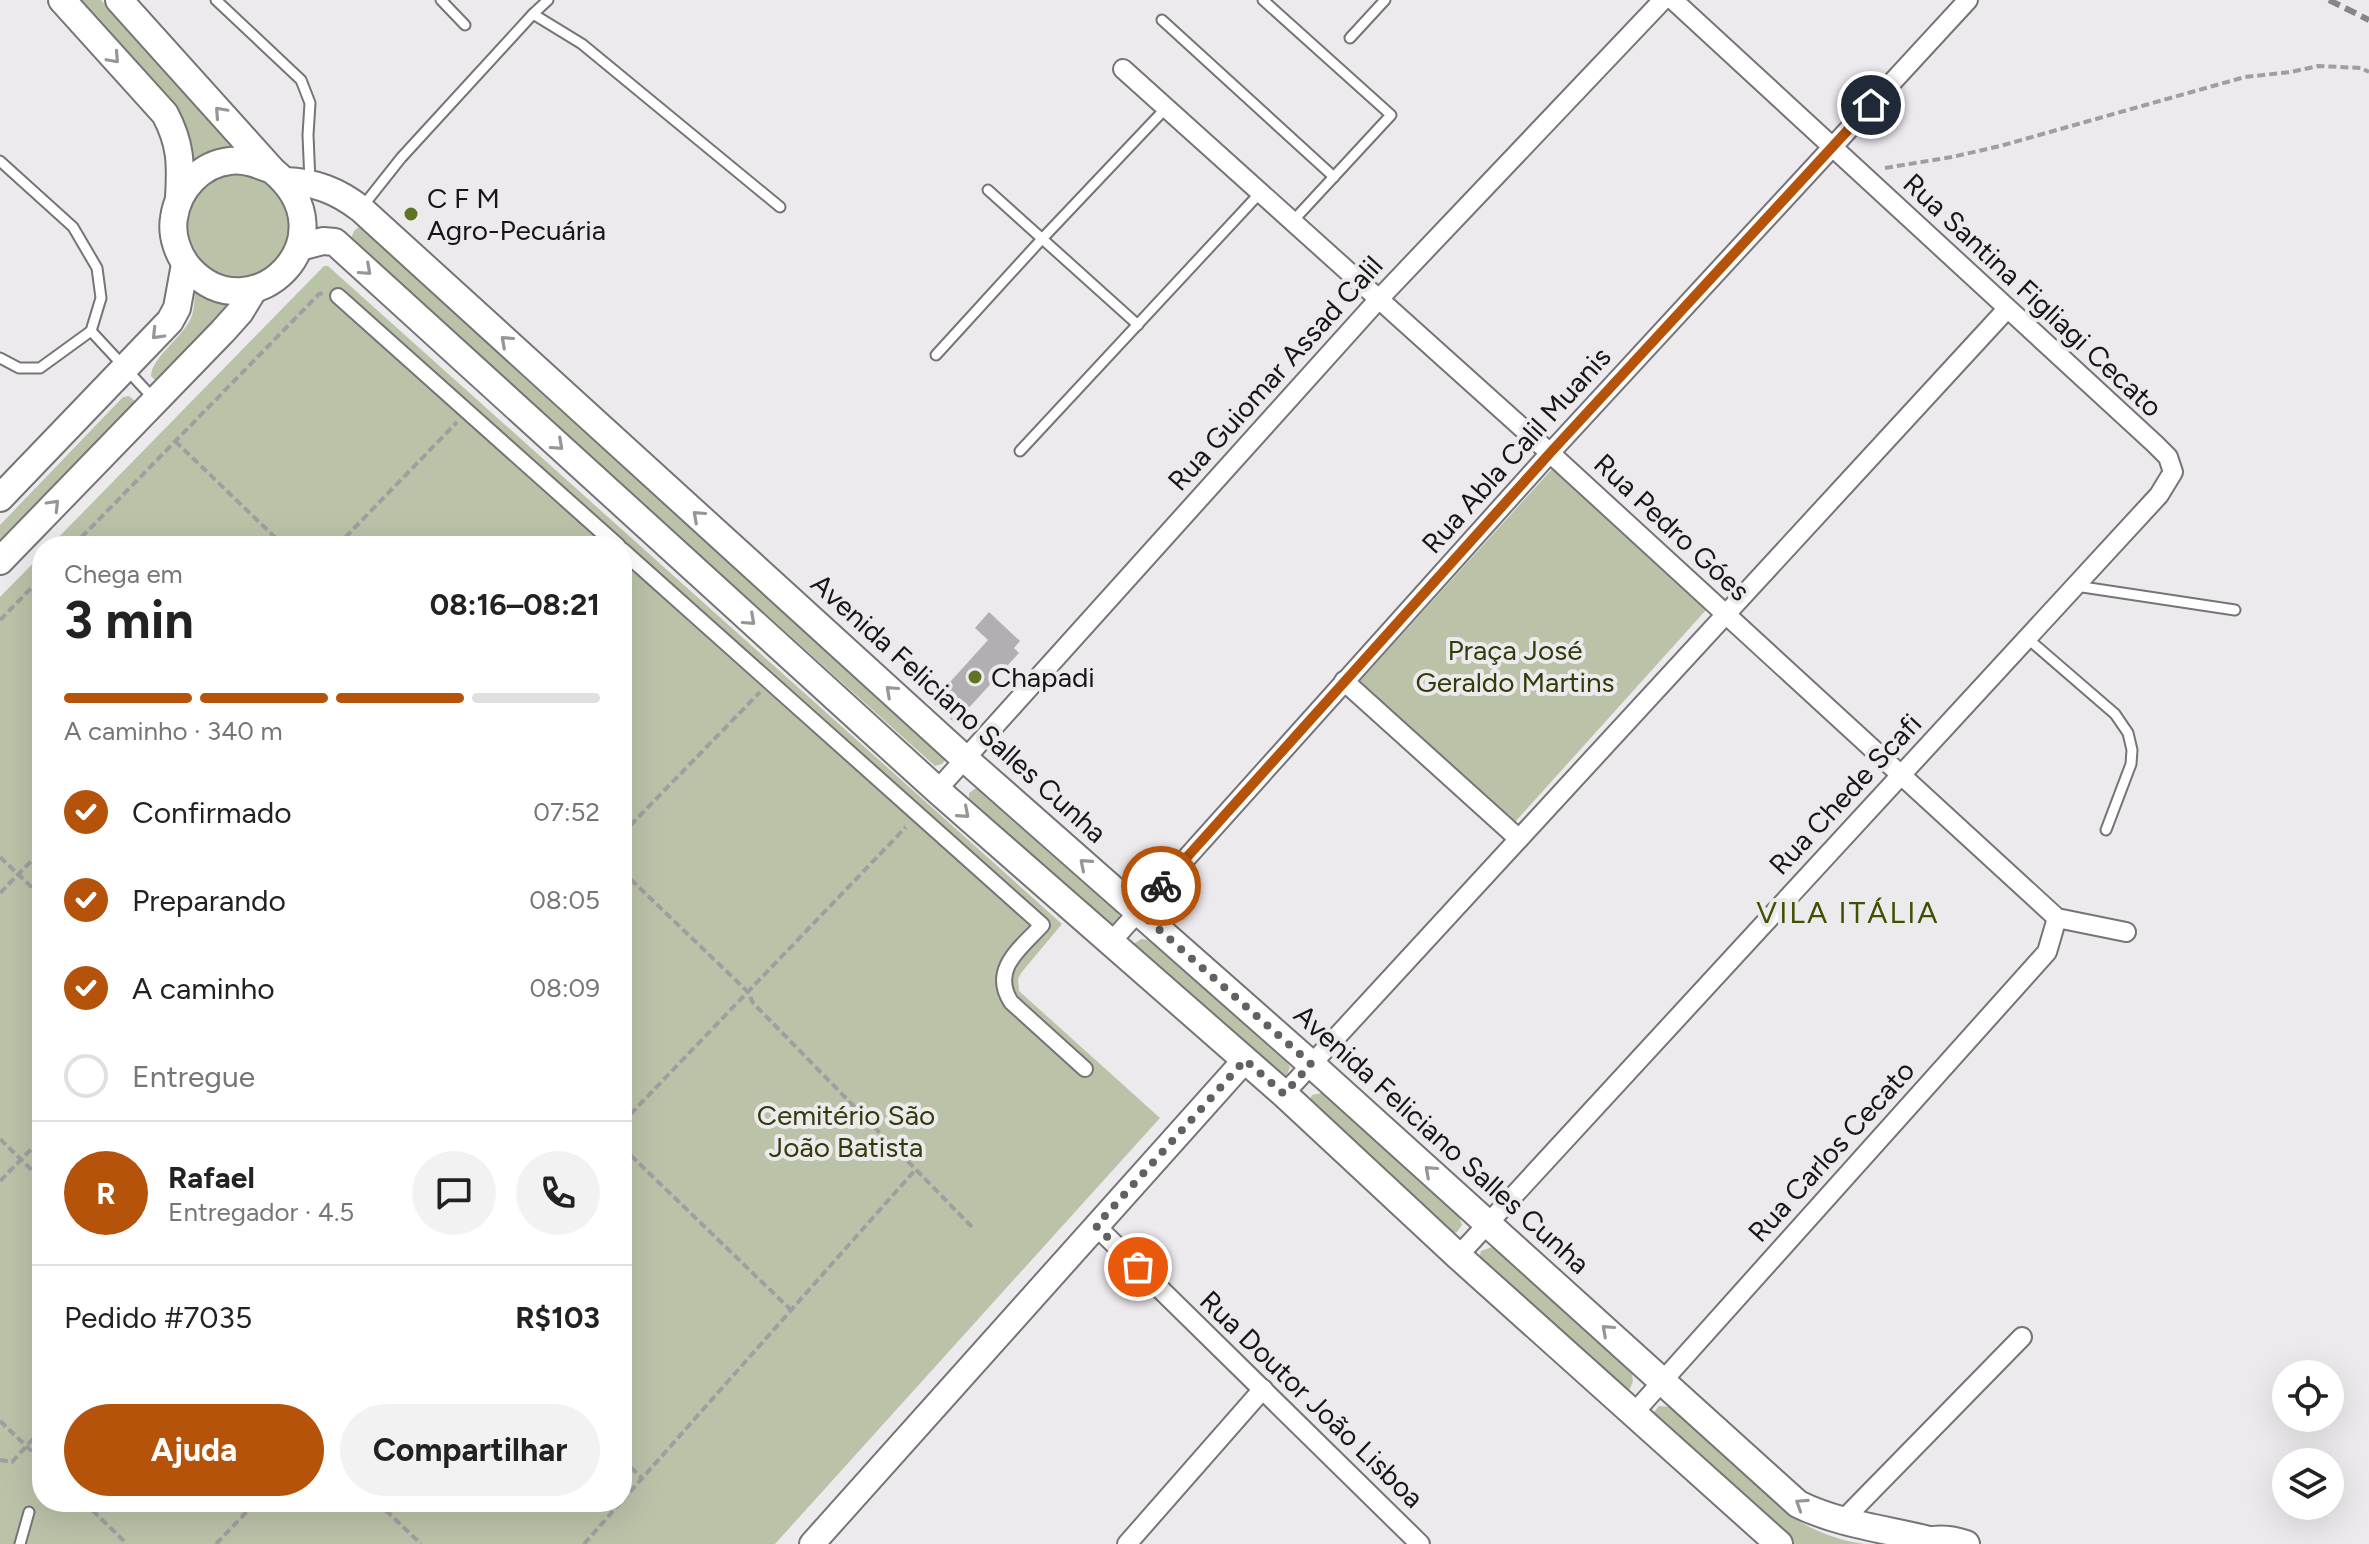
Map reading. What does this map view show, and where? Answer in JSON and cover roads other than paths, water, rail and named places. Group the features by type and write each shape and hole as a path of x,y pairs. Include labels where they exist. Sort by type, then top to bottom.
{"main road":[{"path":"62,0 165,114 175,134 180,155 179,198 173,220 175,243 185,264 209,284 239,291 254,289 281,274 300,247 302,219 289,178 252,162 230,161 209,167 192,180 179,198"},
{"name":"Avenida Feliciano Salles Cunha","path":"119,0 289,178 336,192 361,209 964,758 1311,1064 1798,1504 1817,1514 1922,1542 1951,1539 1966,1544"},
{"path":"335,242 361,209"},
{"path":"300,247 323,241 335,242 937,790 1284,1094 1458,1256 1779,1544"},
{"path":"0,498 170,321 177,308 185,264"},
{"path":"0,561 240,312 254,289"}],"street":[{"name":"Rua Guiomar Assad Calil","path":"937,790 1378,300 1663,0"},
{"name":"Rua Santina Figliagi Cecato","path":"1673,0 2155,444 2168,457 2173,472"},
{"name":"Rua Abla Calil Muanis","path":"1111,942 1550,453 1968,0"},
{"name":"Rua Pedro Góes","path":"1123,69 1550,453 2057,918"},
{"path":"338,296 606,536"},
{"path":"1284,1094 2007,309"},
{"name":"Rua Chede Scafi","path":"1458,1256 2159,495 2173,472"},
{"path":"632,559 1042,925 1009,961 1004,971 1005,993 1085,1069"},
{"path":"1344,681 1519,839"},
{"path":"2057,918 2126,932"},
{"name":"Rua Carlos Cecato","path":"1633,1414 2047,952 2057,918"},
{"path":"812,1544 1245,1060"},
{"name":"Rua Doutor João Lisboa","path":"1096,1226 1420,1544"},
{"path":"1842,1521 2022,1337"},
{"path":"1127,1544 1263,1389"}],"lane":[{"path":"216,0 301,80 310,103 308,135 289,178"},
{"path":"441,0 465,25"},
{"path":"361,209 401,158 548,0"},
{"path":"1263,0 1391,115 1292,222"},
{"path":"1350,38 1385,0"},
{"path":"533,14 582,44 780,207"},
{"path":"1162,20 1334,177"},
{"path":"936,355 1166,108"},
{"path":"0,161 73,227 97,268 101,298 91,331 40,368 19,368 0,358"},
{"path":"988,190 1138,325"},
{"path":"1020,451 1260,193"},
{"path":"91,331 156,401"},
{"path":"2075,585 2235,610"},
{"path":"2027,638 2115,714 2128,733 2131,764 2106,830"},
{"path":"20,1544 29,1512"}],"railway":[{"path":"2329,0 2369,20"}],"place":[{"name":"C F M Agro-Pecuária","path":"411,214"},
{"name":"Chapadi","path":"975,677"}],"district":[{"name":"VILA ITÁLIA","path":"1848,913"}],"park label":[{"name":"Praça José Geraldo Martins","path":"1515,666"},
{"name":"Cemitério São João Batista","path":"846,1131"}]}
